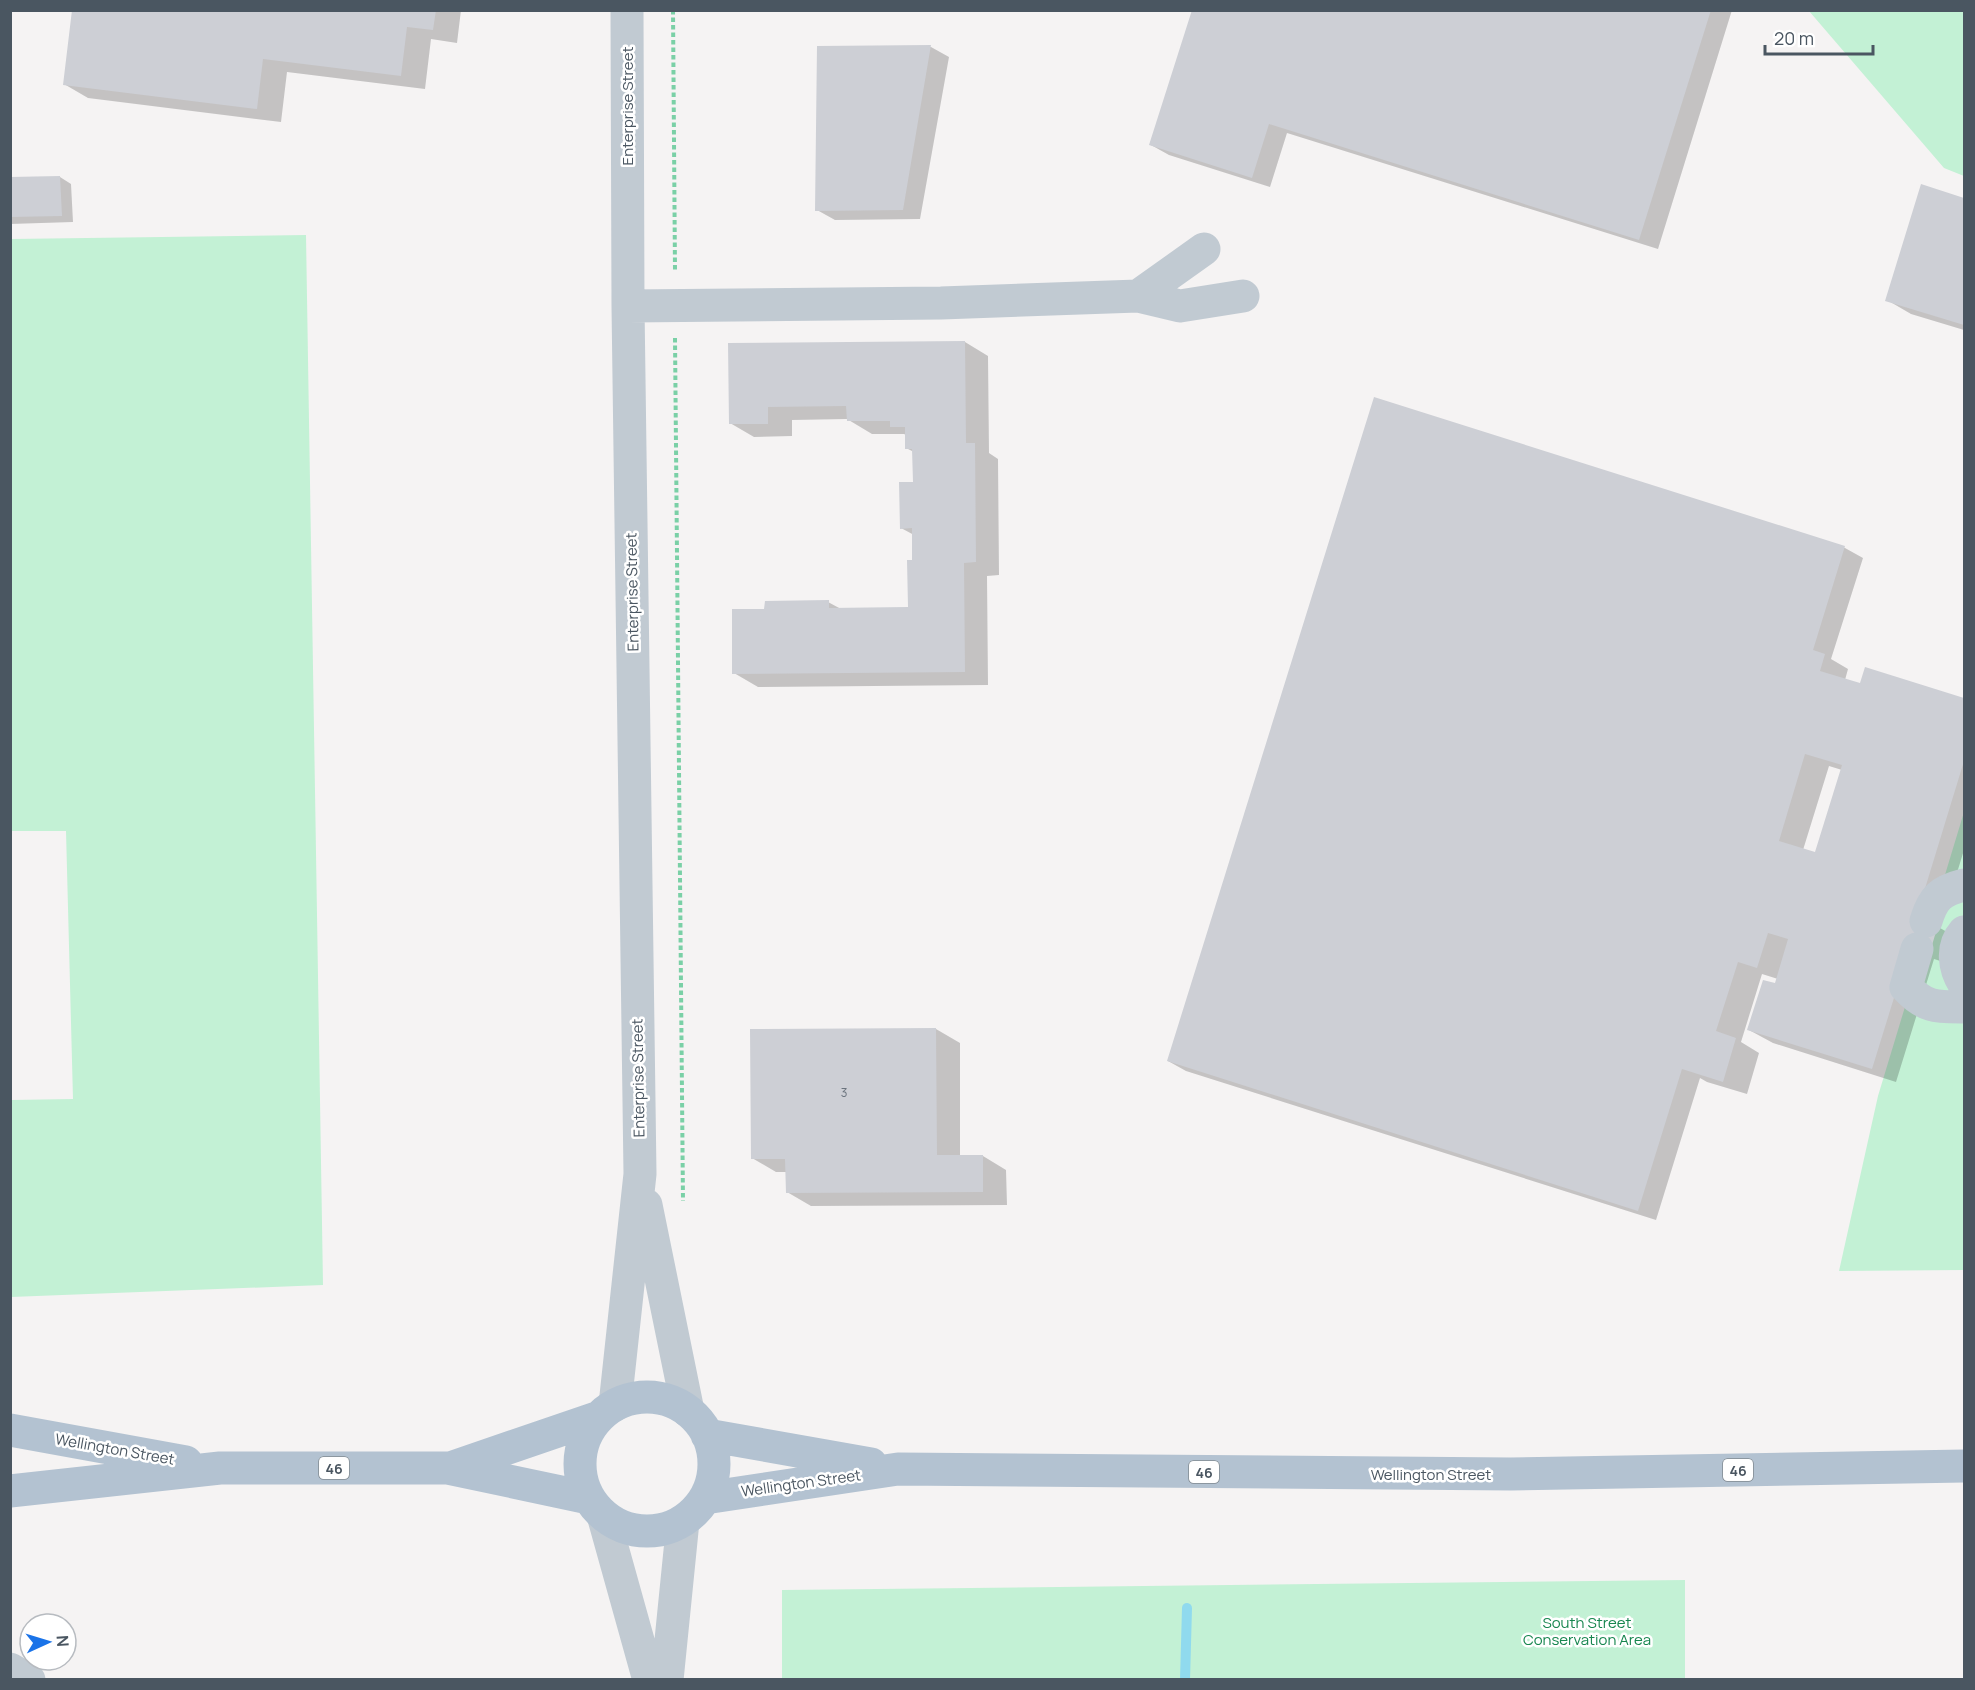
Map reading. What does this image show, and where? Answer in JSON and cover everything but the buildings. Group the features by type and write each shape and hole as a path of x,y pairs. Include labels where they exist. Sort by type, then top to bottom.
{"main road":[{"name":"46","path":"596,1507 621,1526 641,1531 663,1530 683,1521 699,1507 712,1477 713,1456 698,1423 671,1402 652,1397 633,1398 607,1411"},
{"name":"Wellington Street","path":"448,1468 607,1411"},
{"path":"596,1507 581,1478 580,1455 587,1435 607,1411"},
{"name":"Wellington Street","path":"698,1423 898,1469"},
{"name":"Wellington Street","path":"10,1430 220,1468"},
{"name":"Wellington Street","path":"705,1497 898,1469 1511,1474 1965,1466"},
{"name":"Wellington Street","path":"10,1491 220,1468 448,1468 596,1507"}],"street":[{"name":"Enterprise Street","path":"607,1411 640,1174 628,306 627,10"},
{"path":"1138,296 1204,249"},
{"path":"628,306 942,303 1138,296 1180,306 1243,296"},
{"path":"1965,885 1948,889 1932,903 1906,987 1917,999 1938,1007 1965,1007"},
{"path":"1965,932 1956,947 1955,960 1958,974 1965,984"},
{"name":"Enterprise Street","path":"640,1174 698,1423"},
{"path":"596,1507 648,1680"},
{"path":"667,1680 683,1521"},
{"path":"10,1669 28,1680"}],"path":[{"path":"673,10 683,1205"}],"green space":[{"path":"1809,11 1964,11 1964,176 1944,168"},
{"path":"306,235 323,1285 11,1297 11,1100 73,1099 66,831 11,831 11,239"},
{"path":"1964,812 1964,1270 1839,1271 1878,1096"},
{"name":"South Street Conservation Area","path":"1685,1580 1685,1679 782,1679 782,1590"}],"waterway":[{"path":"1185,1680 1187,1608"}]}
